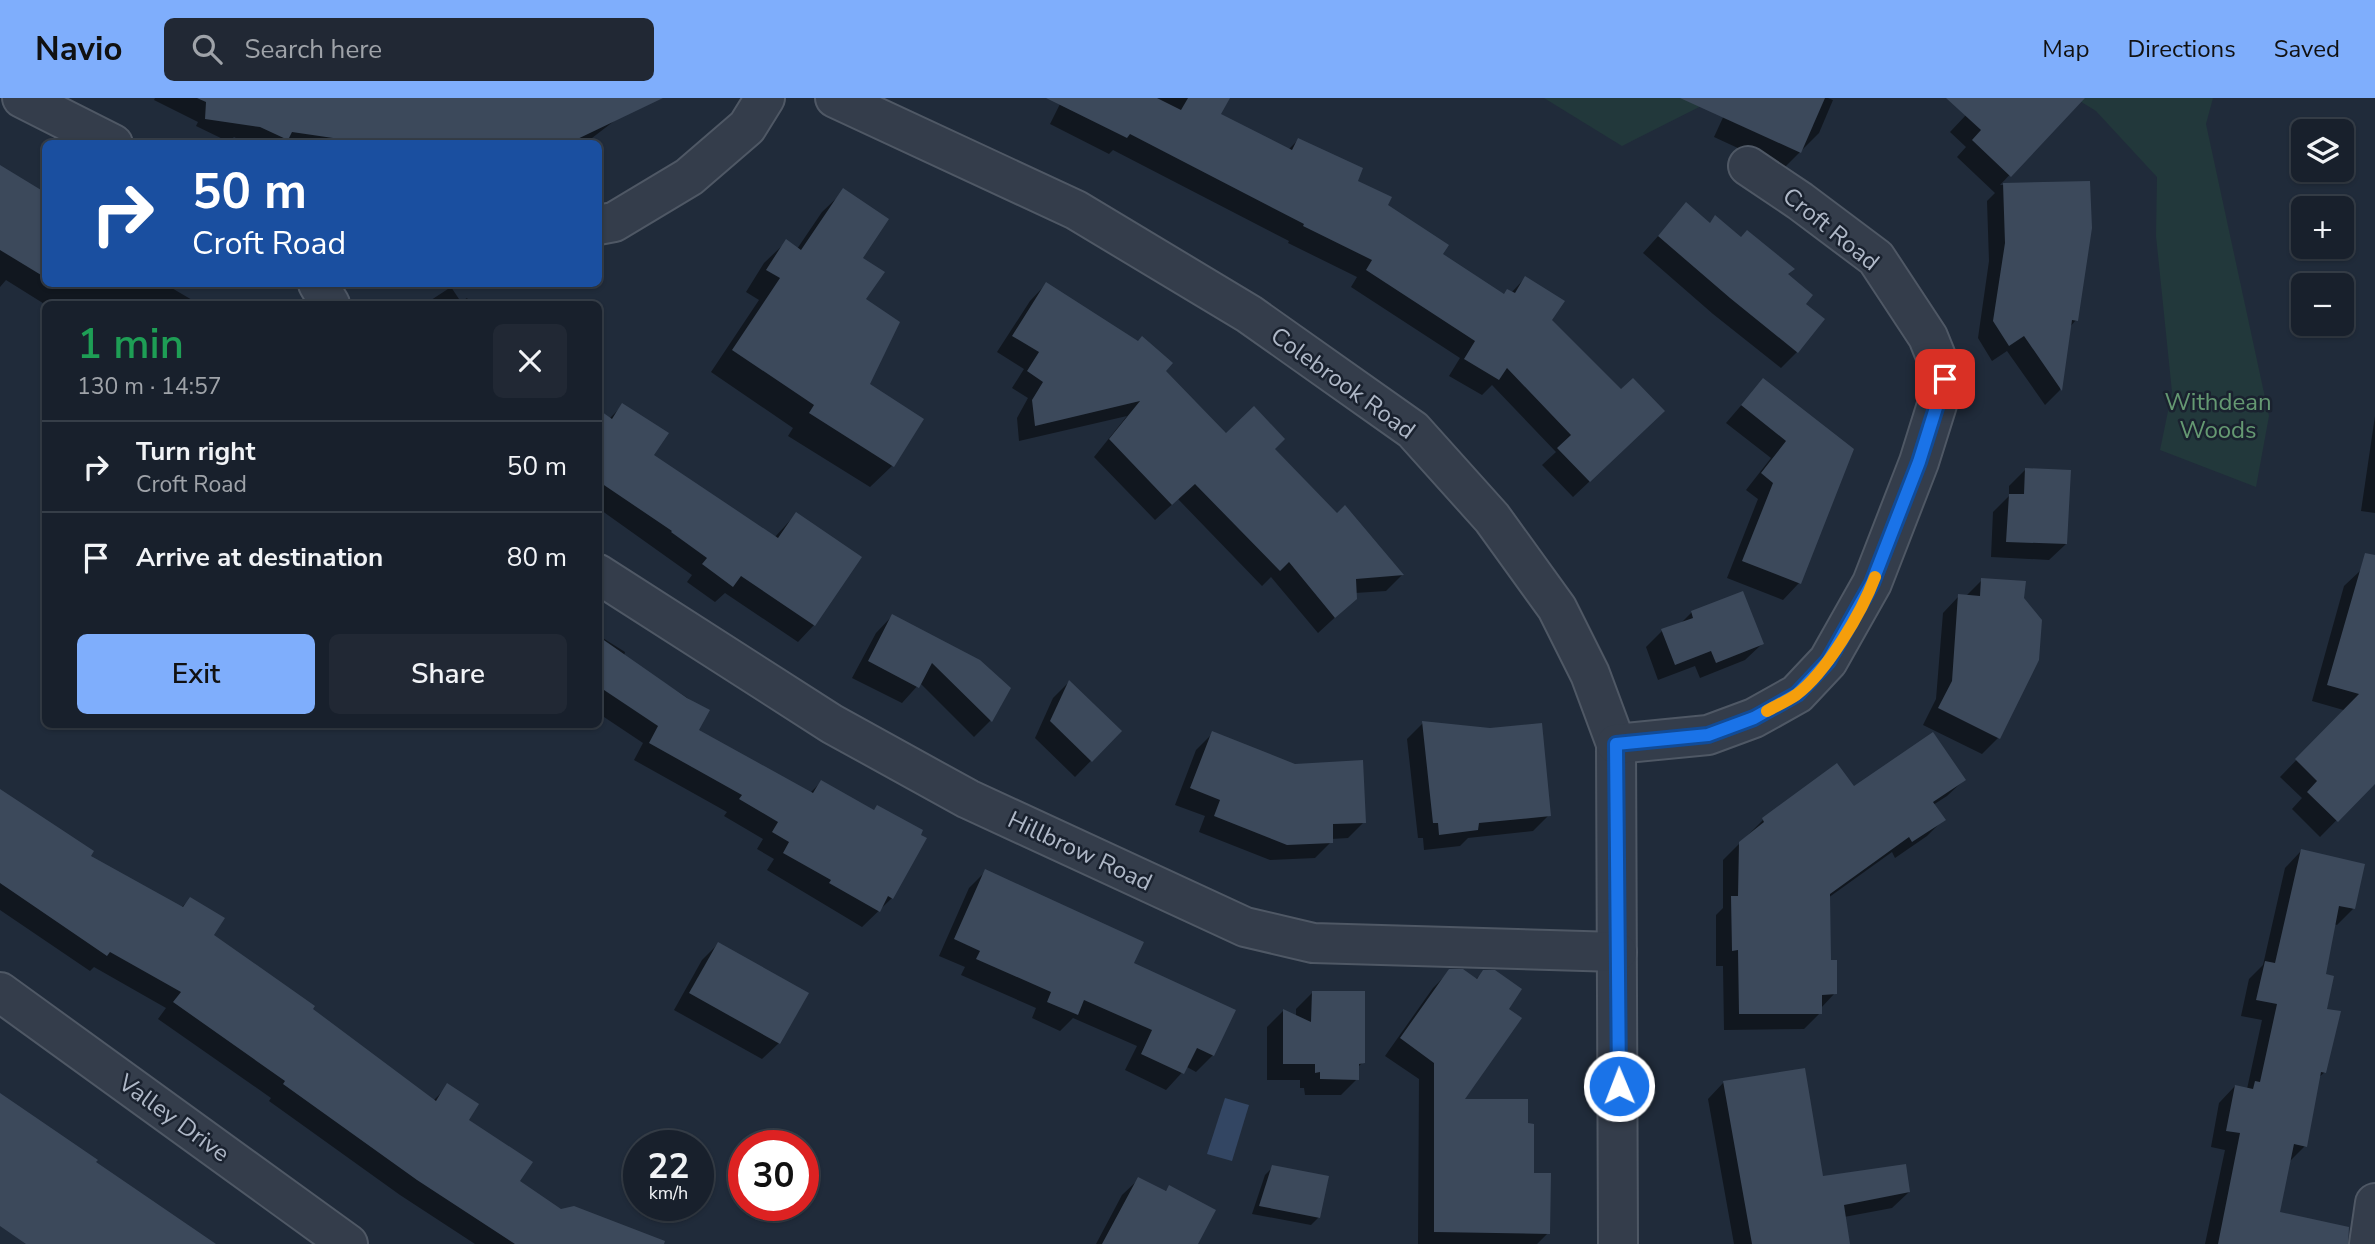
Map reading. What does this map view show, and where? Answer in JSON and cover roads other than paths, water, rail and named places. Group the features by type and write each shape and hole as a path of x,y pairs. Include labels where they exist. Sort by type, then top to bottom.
{"street":[{"path":"22,98 105,140"},
{"path":"602,224 614,222 689,177 747,127 765,98"},
{"name":"Colebrook Road","path":"835,98 1076,210 1249,314 1413,430 1492,518 1556,608 1590,674 1616,744 1618,1244"},
{"name":"Croft Road","path":"1616,744 1708,735 1754,718 1797,694 1828,661 1872,583 1919,462 1945,379 1928,337 1876,258 1748,166"},
{"name":"Hillbrow Road","path":"602,577 832,724 968,799 1245,927 1313,943 1617,952"},
{"name":"Valley Drive","path":"0,992 348,1244"},
{"path":"2368,1244 2375,1203"}],"water":[{"path":"1225,1098 1249,1105 1232,1161 1207,1154"}],"park label":[{"name":"Withdean Woods","path":"2218,416"}]}
